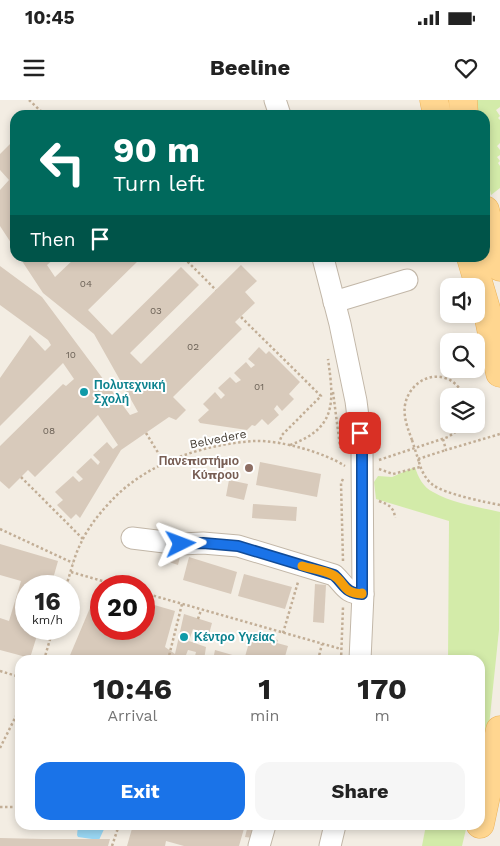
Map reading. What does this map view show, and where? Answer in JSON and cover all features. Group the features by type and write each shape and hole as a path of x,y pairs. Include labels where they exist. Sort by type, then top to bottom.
{"main road":[{"path":"490,229 500,267"},
{"path":"472,262 489,319 500,373"},
{"path":"485,800 500,730"},
{"path":"474,846 478,830"}],"street":[{"path":"324,262 356,401 362,449 360,655"},
{"path":"334,302 407,280"},
{"path":"132,538 181,544 203,543 238,546 334,575 343,586 354,594 362,594"},
{"path":"259,846 264,830"},
{"path":"330,846 334,830"}],"path":[{"path":"29,100 40,110"},
{"path":"188,262 216,290"},
{"path":"241,317 321,396 282,435 278,444"},
{"path":"288,446 308,438 324,423 328,414 333,392 327,353"},
{"path":"460,388 445,378 430,377 417,383 407,395 404,407 406,422 420,467 429,481 440,489 500,505"},
{"name":"Belvedere","path":"70,575 73,563 84,539 116,497 130,484 189,453 208,448 255,441 288,446 333,458 345,466 345,452 340,446 333,392"},
{"path":"146,433 165,464"},
{"path":"420,467 393,474 378,469 376,461 448,438 455,433"},
{"path":"418,460 500,434"},
{"path":"443,439 446,450"},
{"path":"21,477 84,539"},
{"path":"0,529 73,563"},
{"path":"283,633 302,566"},
{"path":"71,572 90,577"},
{"path":"155,596 341,649"},
{"path":"169,655 182,604"},
{"path":"198,619 201,610"},
{"path":"45,655 50,640"},
{"path":"172,644 177,645"},
{"path":"319,655 322,644"},
{"path":"0,671 15,676"},
{"path":"0,748 15,718"},
{"path":"0,807 15,807"},
{"path":"112,846 117,830"}],"green space":[{"path":"473,100 500,100 500,107 496,110 500,116 498,118 500,120 500,143 497,146 500,150 500,155 497,157 500,161 498,163 500,166 500,188 491,195 490,110 474,110"},
{"path":"415,467 424,485 440,496 500,512 499,630 489,726 485,746 485,655 448,655 449,521 376,499 374,482 378,476 392,477"},
{"path":"425,830 466,830 462,846 422,846"}],"water":[{"path":"78,830 104,830 99,840 78,837"}],"building":[{"path":"10,144 10,241 0,226 0,190 9,180 0,170 0,154"},
{"name":"Πολυτεχνική Σχολή","path":"23,262 50,262 47,265 55,277 71,262 137,262 88,310 112,335 181,267 199,285 130,353 141,364 241,265 257,281 245,292 255,303 235,322 242,329 173,397 186,410 176,420 169,417 121,450 80,518 76,514 71,519 57,505 63,500 55,492 73,476 79,482 83,479 76,472 91,458 98,465 100,462 93,455 107,442 113,449 118,445 98,415 35,477 28,470 9,489 0,481 0,446 63,384 66,386 74,379 63,363 0,426 0,378 30,335 45,351 51,345 48,340 0,305 0,266 42,297 130,415 138,412 94,334 43,293"},
{"name":"Πολυτεχνική Σχολή","path":"259,347 266,354 269,351 300,382 289,394 294,399 282,411 277,405 274,409 279,415 268,425 262,419 255,426 252,425 247,430 200,423 198,420 209,410 203,404 215,392 221,399 225,395 218,388 230,377 236,383 241,380 234,373 246,362 251,368 255,365 248,359"},
{"path":"260,462 321,474 317,497 256,485"},
{"path":"229,480 248,484 244,500 226,496"},
{"path":"253,504 297,507 296,521 252,518"},
{"path":"0,544 58,561 54,575 15,575 15,579 0,575"},
{"path":"169,550 181,553 178,565 166,561"},
{"path":"189,557 237,572 231,594 183,580"},
{"path":"244,574 292,587 285,609 238,596"},
{"path":"315,584 326,585 324,623 313,622"},
{"path":"15,601 15,640 36,640 31,655 19,655 0,650 0,618 9,621"},
{"path":"155,605 175,611 165,647 175,654 184,614 212,623 209,634 193,629 189,641 206,647 205,655 195,655 196,652 188,650 186,655 70,655 76,640 80,640 80,632 90,608 90,640 155,640"},
{"path":"262,635 278,640 277,643 288,646 285,655 245,655 251,636 261,639"},
{"path":"215,650 232,655 214,655"},
{"path":"132,830 244,830 239,846 184,846 166,841 165,846 127,846"},
{"path":"247,830 255,830 253,838 245,837"},
{"path":"0,838 110,839 108,846 0,846"}],"slow traffic":[{"path":"302,566 334,575 343,586 354,594 362,593"}],"place":[{"name":"Πολυτεχνική Σχολή","path":"84,392"},
{"name":"Πανεπιστήμιο Κύπρου","path":"249,468"},
{"name":"Κέντρο Υγείας","path":"184,637"}],"route":[{"path":"181,544 203,543 238,546 334,575 343,586 354,594 362,594 362,449 360,433"}]}
